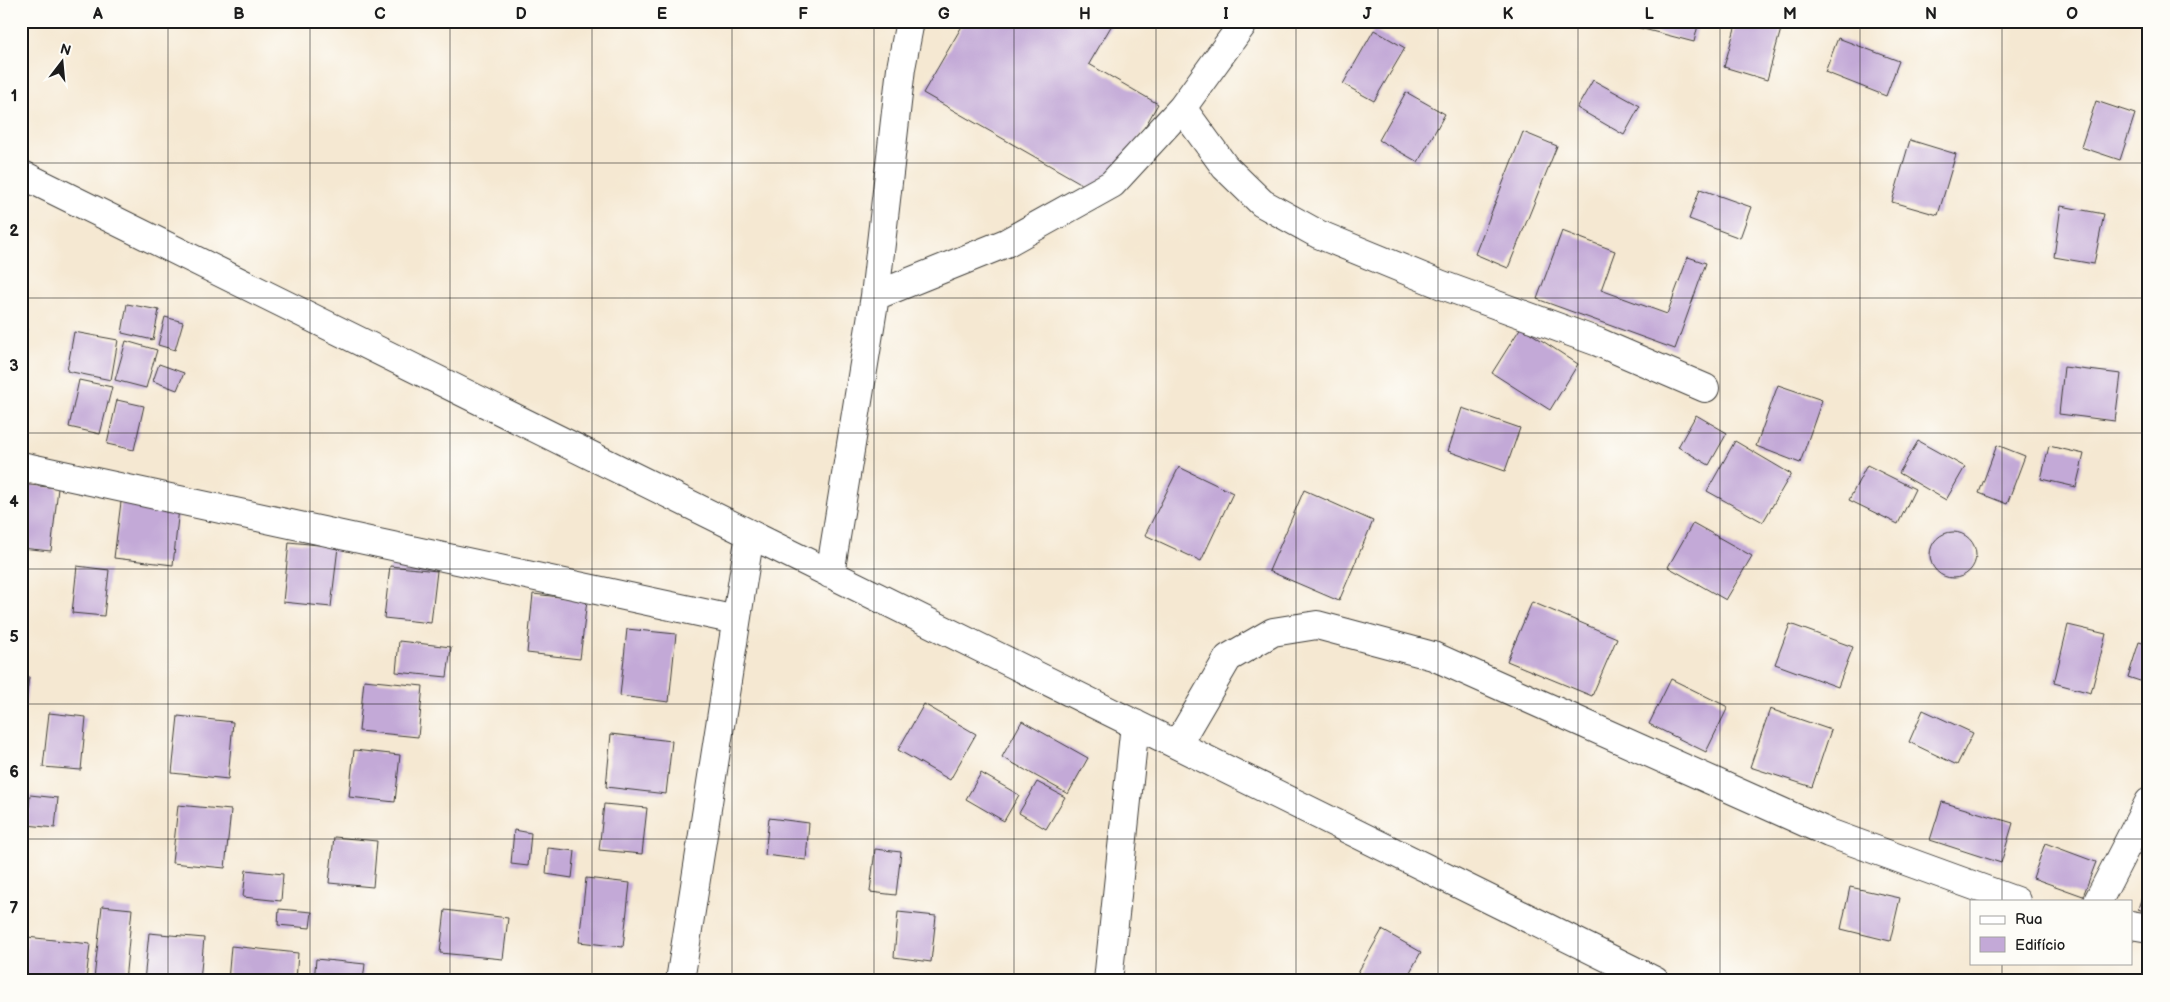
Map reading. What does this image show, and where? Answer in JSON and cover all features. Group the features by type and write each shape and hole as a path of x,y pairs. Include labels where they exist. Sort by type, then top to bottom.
{"street":[{"path":"830,574 875,296 902,68 910,21"},
{"path":"875,296 1006,243 1112,184 1182,108 1245,21"},
{"path":"1182,108 1225,167 1262,203 1318,234 1442,285 1598,342 1705,388"},
{"path":"21,174 1655,981"},
{"path":"21,466 736,620"},
{"path":"680,981 750,534"},
{"path":"1177,745 1228,658 1273,632 1317,625 1433,656 1829,833 2013,900"},
{"path":"1108,981 1135,724"},
{"path":"2099,900 2149,802"},
{"path":"2132,925 2149,928"}],"building":[{"path":"965,21 1113,23 1089,64 1158,104 1105,197 923,93"},
{"path":"1633,21 1699,21 1694,42 1632,26"},
{"path":"1737,21 1753,21 1781,29 1767,80 1724,67"},
{"path":"1374,30 1405,48 1374,101 1343,84"},
{"path":"1838,38 1899,61 1886,96 1825,72"},
{"path":"1593,80 1640,106 1624,135 1577,108"},
{"path":"1406,92 1445,114 1418,162 1379,140"},
{"path":"2096,101 2135,114 2120,160 2081,147"},
{"path":"1523,132 1557,146 1508,268 1475,254"},
{"path":"1910,140 1956,154 1938,215 1892,202"},
{"path":"1700,189 1751,207 1740,238 1689,219"},
{"path":"2061,206 2104,214 2094,264 2054,257"},
{"path":"1562,231 1615,251 1601,290 1667,314 1688,257 1706,263 1675,349 1537,299"},
{"path":"21,238 26,240 22,255 21,255"},
{"path":"127,304 159,310 153,340 122,333"},
{"path":"165,317 183,322 175,350 158,345"},
{"path":"1521,327 1578,364 1550,410 1492,373"},
{"path":"21,328 27,329 22,347 21,347"},
{"path":"74,332 118,340 111,380 67,371"},
{"path":"126,341 157,350 146,388 115,380"},
{"path":"159,364 184,373 177,390 153,381"},
{"path":"2064,367 2121,374 2115,421 2059,414"},
{"path":"79,380 112,387 100,434 69,427"},
{"path":"1778,385 1822,400 1800,463 1756,446"},
{"path":"117,400 144,406 134,450 107,444"},
{"path":"1462,408 1520,428 1505,471 1448,451"},
{"path":"1696,415 1727,433 1709,465 1678,447"},
{"path":"1735,441 1791,474 1763,522 1707,491"},
{"path":"1918,441 1965,467 1946,500 1899,473"},
{"path":"1997,445 2025,456 2007,504 1979,493"},
{"path":"2049,446 2084,454 2076,487 2041,479"},
{"path":"1867,465 1915,489 1898,524 1849,500"},
{"path":"1179,467 1233,493 1201,561 1145,535"},
{"path":"21,484 58,488 51,551 21,548"},
{"path":"1304,490 1373,521 1339,601 1269,571"},
{"path":"121,502 179,508 173,565 114,558"},
{"path":"1693,523 1752,556 1726,600 1668,567"},
{"path":"1953,532 1966,536 1972,542 1976,555 1972,568 1966,574 1953,578 1940,574 1934,568 1930,555 1934,542 1940,536"},
{"path":"289,542 338,547 331,607 283,602"},
{"path":"77,566 109,570 104,616 72,613"},
{"path":"390,566 437,571 431,623 384,618"},
{"path":"533,594 587,600 580,659 527,653"},
{"path":"1532,602 1617,638 1592,696 1507,661"},
{"path":"1790,624 1853,647 1838,687 1775,664"},
{"path":"2068,625 2106,634 2091,693 2054,683"},
{"path":"627,629 676,634 669,702 620,696"},
{"path":"399,641 451,647 447,677 396,672"},
{"path":"2139,642 2149,645 2149,684 2128,677"},
{"path":"21,676 29,677 25,708 21,708"},
{"path":"1671,679 1728,707 1706,752 1649,724"},
{"path":"364,680 423,686 418,737 359,731"},
{"path":"924,704 976,734 950,780 898,750"},
{"path":"1770,709 1831,730 1812,787 1750,767"},
{"path":"1923,710 1973,733 1957,765 1909,742"},
{"path":"49,713 86,717 81,770 43,767"},
{"path":"178,716 233,722 228,779 172,773"},
{"path":"1022,721 1088,758 1068,794 1002,757"},
{"path":"611,734 672,741 666,794 606,787"},
{"path":"354,750 400,755 395,802 349,797"},
{"path":"981,773 1019,795 1004,821 966,799"},
{"path":"1037,782 1065,797 1046,829 1019,813"},
{"path":"30,795 58,798 55,828 27,825"},
{"path":"1942,802 2013,823 2001,863 1930,840"},
{"path":"604,804 647,808 642,854 599,850"},
{"path":"178,805 231,810 225,868 172,863"},
{"path":"769,818 809,823 806,860 765,855"},
{"path":"514,830 531,833 528,866 511,864"},
{"path":"334,837 377,841 373,887 329,883"},
{"path":"2045,843 2096,862 2083,896 2033,878"},
{"path":"548,848 575,851 572,878 546,874"},
{"path":"875,849 901,852 896,895 870,892"},
{"path":"246,870 283,874 281,901 243,897"},
{"path":"2149,875 2149,913 2138,909"},
{"path":"586,878 630,883 623,947 579,942"},
{"path":"1850,887 1900,898 1890,941 1841,929"},
{"path":"102,906 132,909 125,981 94,979"},
{"path":"279,909 312,912 310,928 278,925"},
{"path":"445,910 508,918 503,959 440,953"},
{"path":"898,912 936,916 931,962 894,957"},
{"path":"1382,930 1421,952 1405,981 1353,981"},
{"path":"149,933 204,938 200,981 144,981"},
{"path":"27,937 90,944 86,981 23,981"},
{"path":"231,946 298,953 296,981 228,981"},
{"path":"316,959 365,964 363,981 314,981"},
{"path":"434,976 465,979 465,981 433,981"}]}
